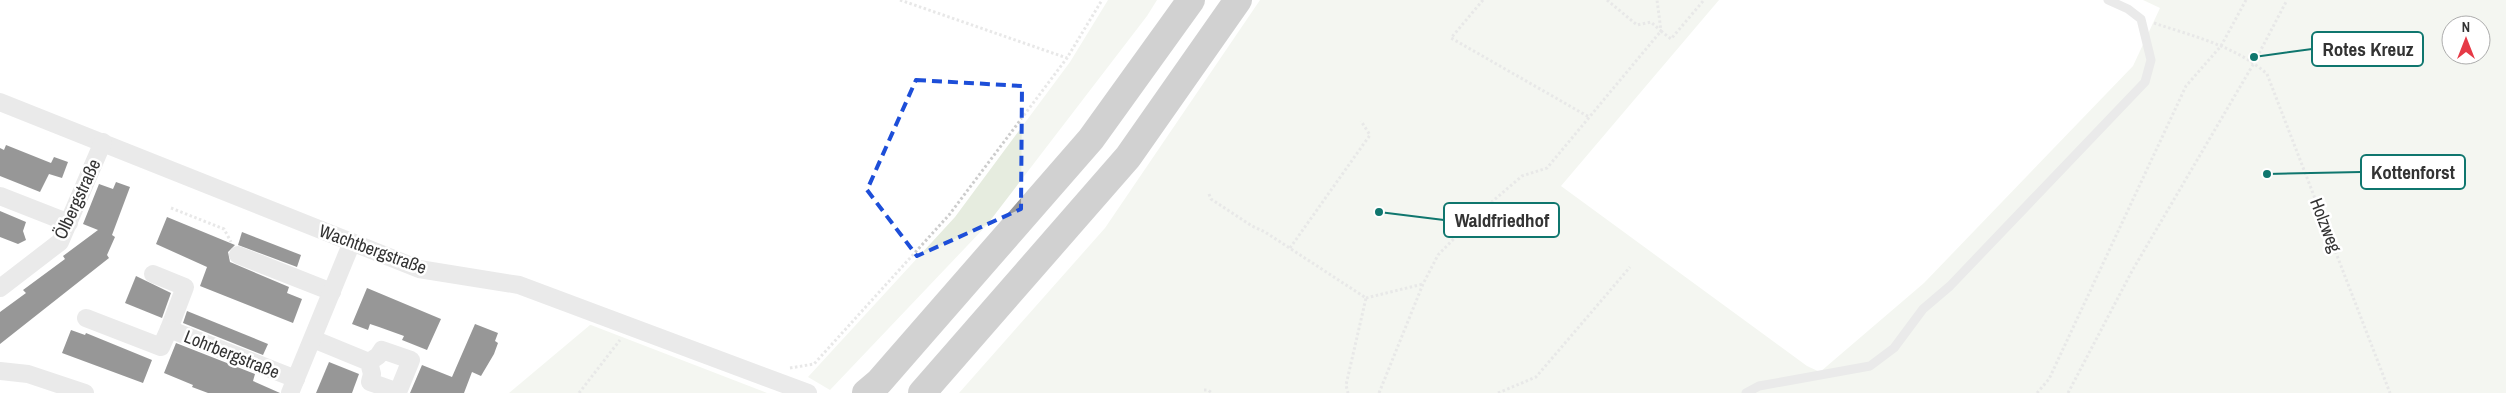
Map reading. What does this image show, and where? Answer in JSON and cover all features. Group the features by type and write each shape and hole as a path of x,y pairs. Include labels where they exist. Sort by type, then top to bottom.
{"highway":[{"path":"866,393 879,382 1092,139 1192,0"},
{"path":"922,393 1128,156 1238,0"}],"street":[{"name":"Wachtbergstraße","path":"0,102 419,269 519,285 801,390"},
{"name":"Ölbergstraße","path":"0,288 60,242 102,142"},
{"path":"0,196 69,223"},
{"path":"293,386 352,242"},
{"path":"238,255 332,292"},
{"name":"Lohrbergstraße","path":"86,318 161,348 185,287 153,274"},
{"name":"Lohrbergstraße","path":"169,329 293,386"},
{"path":"313,339 369,362"},
{"path":"0,371 28,374 85,393"}],"lane":[{"path":"1746,393 1759,386 1870,366 1894,348 1923,309 1950,286 2145,82 2151,60 2141,19 2128,8 2108,0"}],"path":[{"path":"900,0 1068,58"},
{"path":"768,378 775,370 814,364 949,215 1068,58 1102,0"},
{"path":"1483,0 1451,38 1589,117"},
{"path":"1607,0 1637,25 1651,22 1671,39 1704,0"},
{"path":"1380,393 1423,284 1438,255 1480,212 1522,176 1547,168 1661,31 1657,0"},
{"path":"2037,393 2049,379 2186,86 2221,46 2246,0"},
{"path":"2068,393 2132,271 2254,63 2287,0"},
{"path":"2141,19 2221,46 2254,63"},
{"name":"Holzweg","path":"2254,63 2267,74 2390,393"},
{"path":"1290,248 1370,135 1361,120"},
{"path":"1209,194 1211,199 1366,298 1423,284"},
{"path":"171,208 224,229 238,255"},
{"path":"1498,393 1536,377 1630,266"},
{"path":"1348,393 1346,385 1366,298"},
{"path":"580,393 631,326"},
{"path":"1204,390 1212,393"}],"highlighted area":[{"path":"916,80 1022,86 1021,209 917,256 867,190"}],"shaded area":[{"path":"1108,0 1157,0 1147,16 986,226 830,390 808,377 955,217 1070,62"},
{"path":"1260,0 1719,0 1561,186 1807,366 1820,372 1924,283 2133,66 2160,8 2143,0 2506,0 2506,393 959,393 1105,228"},
{"path":"591,325 767,393 509,393"}],"building":[{"path":"6,145 51,163 54,157 68,162 62,178 49,174 40,192 0,176 0,148 4,150"},
{"path":"116,182 130,187 112,235 115,237 107,255 109,258 0,344 0,312 26,293 23,290 65,259 63,256 98,230 83,224 99,184 113,189"},
{"path":"0,211 26,222 23,231 26,240 18,244 0,237"},
{"path":"167,217 235,245 228,252 230,262 289,287 287,293 302,299 293,323 200,286 207,267 156,244"},
{"path":"242,232 301,255 297,267 238,245"},
{"path":"136,276 171,293 162,318 125,303"},
{"path":"367,288 441,319 427,350 402,340 404,336 379,327 370,324 368,330 352,324"},
{"path":"187,311 268,344 263,355 183,323"},
{"path":"475,324 498,333 495,341 498,343 494,354 481,376 472,372 464,393 410,393 422,365 452,377"},
{"path":"71,330 85,335 86,333 152,360 143,383 62,353"},
{"path":"176,343 255,374 253,381 280,393 208,393 192,387 193,385 164,373"},
{"path":"329,362 359,374 352,393 316,393"}],"place":[{"name":"Rotes Kreuz","path":"2254,57"},
{"name":"Kottenforst","path":"2267,174"},
{"name":"Waldfriedhof","path":"1379,212"}]}
